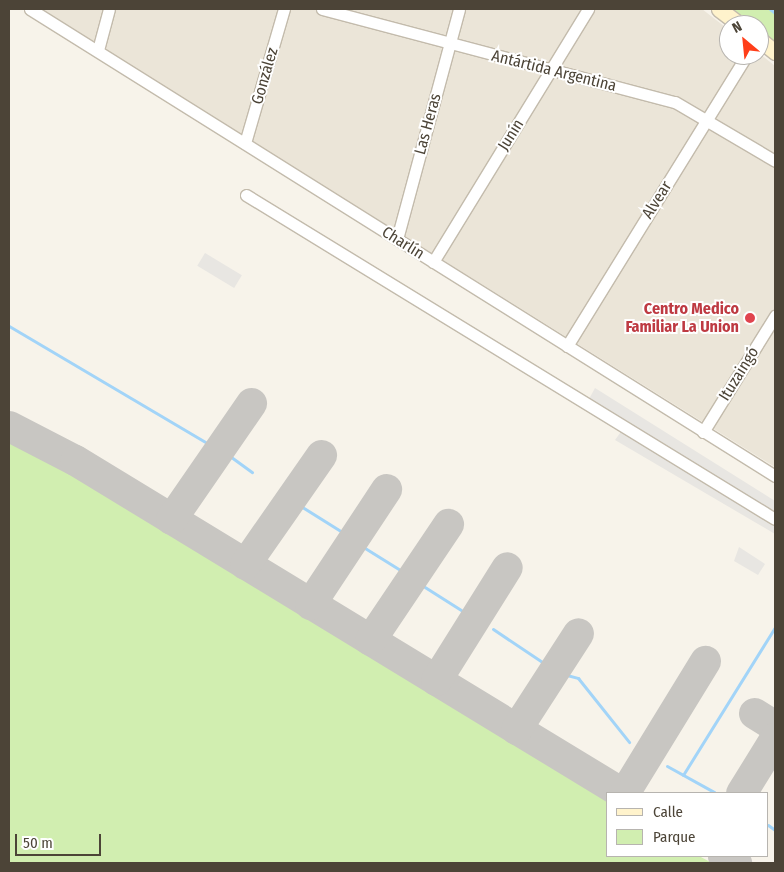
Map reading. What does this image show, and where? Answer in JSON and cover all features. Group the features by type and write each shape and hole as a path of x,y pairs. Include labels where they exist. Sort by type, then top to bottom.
{"street":[{"name":"Charlín","path":"30,9 775,476"},
{"path":"98,50 110,9"},
{"name":"González","path":"246,143 284,9"},
{"name":"Antártida Argentina","path":"322,9 674,102 708,119 775,161"},
{"name":"Las Heras","path":"397,239 460,9"},
{"name":"Junín","path":"433,262 588,9"},
{"name":"Alvear","path":"567,346 741,65"},
{"path":"246,195 775,519"},
{"name":"Ituzaingó","path":"703,432 775,316"}],"shaded area":[{"path":"40,9 702,9 719,22 719,65 769,65 769,61 775,66 775,467"},
{"path":"205,253 242,275 234,288 197,266"},
{"path":"595,388 775,501 775,534 615,440 623,429 584,408"},
{"path":"739,547 765,564 758,575 734,561"}],"green space":[{"path":"730,9 775,9 775,43 769,38 769,15 738,15"},
{"path":"9,438 39,452 606,799 606,857 701,857 712,863 9,863"}],"waterway":[{"path":"770,9 775,13"},
{"path":"9,326 205,442"},
{"path":"227,454 252,472"},
{"path":"299,505 347,535"},
{"path":"360,545 405,573"},
{"path":"420,584 461,610"},
{"path":"683,775 775,627"},
{"path":"493,629 548,666"},
{"path":"563,674 578,678 629,742"},
{"path":"667,766 714,792"},
{"path":"769,826 775,830"}],"taxiway":[{"path":"171,519 251,403"},
{"path":"9,426 75,460 620,792"},
{"path":"245,564 321,455"},
{"path":"310,604 386,489"},
{"path":"370,640 448,524"},
{"path":"436,680 507,567"},
{"path":"516,729 578,633"},
{"path":"625,792 705,661"},
{"path":"754,713 775,726"},
{"path":"742,792 775,738"},
{"path":"725,857 736,863"}],"place":[{"name":"Centro Medico Familiar La Union","path":"750,318"}]}
